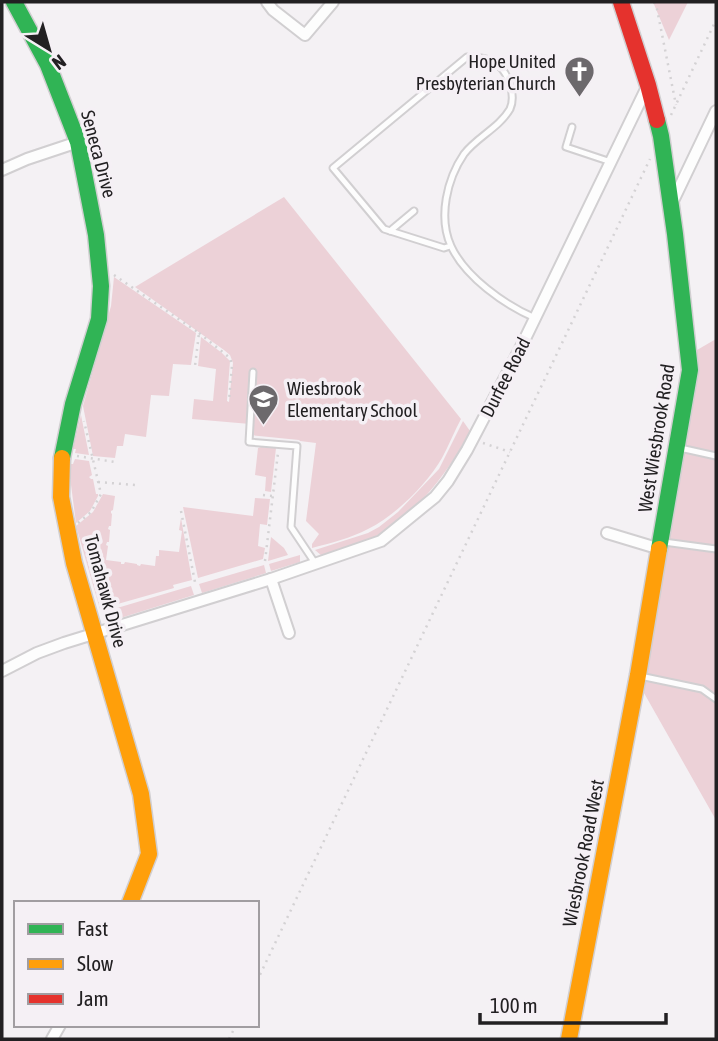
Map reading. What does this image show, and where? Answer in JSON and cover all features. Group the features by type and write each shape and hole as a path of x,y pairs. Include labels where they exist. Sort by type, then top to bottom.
{"street":[{"name":"Seneca Drive","path":"14,2 48,65 78,142 90,199 101,286"},
{"path":"267,2 273,10 305,35 333,2"},
{"name":"West Wiesbrook Road","path":"621,2 648,85 661,136 690,370 638,675"},
{"name":"Durfee Road","path":"2,671 37,653 382,541 435,497 456,469 473,439 648,85"},
{"path":"670,206 716,111"},
{"path":"2,170 78,142"},
{"name":"Tomahawk Drive","path":"101,286 99,319 73,404 62,456 61,497 74,563 145,814 149,854 131,901"},
{"path":"607,533 660,545"},
{"path":"271,579 289,634"},
{"name":"Wiesbrook Road West","path":"569,1039 638,675"}],"lane":[{"path":"450,246 444,248 384,229 333,168 467,57 477,57 498,64 509,81 513,98 503,117 472,144 452,178 445,218 450,246 474,277 515,309 535,318"},
{"path":"572,127 566,147 611,162"},
{"path":"390,231 414,211"},
{"path":"253,372 249,442 297,446 291,527 315,563"},
{"path":"677,447 716,456"},
{"path":"660,545 716,549"},
{"path":"638,675 702,689 716,699"}],"path":[{"path":"654,2 676,105"},
{"path":"671,115 716,20"},
{"path":"259,977 661,136"},
{"path":"111,273 199,333 230,358 232,365 229,401"},
{"path":"195,366 199,333"},
{"path":"74,524 85,517 101,494 84,419"},
{"path":"473,439 510,452"},
{"path":"265,561 279,444"},
{"path":"70,455 115,462"},
{"path":"97,482 135,485"},
{"path":"263,495 273,496"},
{"path":"181,511 195,582"}],"shaded area":[{"path":"653,2 688,2 669,40"},
{"path":"284,197 461,419 436,468 399,508 361,532 312,548 319,534 306,521 316,443 250,435 250,424 192,419 194,399 213,401 216,369 198,366 201,337 230,361 229,402 233,363 230,355 135,287"},
{"path":"114,277 196,333 191,365 173,364 169,396 151,395 146,437 125,434 123,446 117,446 115,458 93,456 83,406 111,306"},
{"path":"716,339 716,820 644,693 697,350"},
{"path":"81,415 89,455 75,453 76,449 73,449"},
{"path":"463,421 470,431 462,446 432,489 407,515 378,535 358,544 322,556 315,550 368,533 398,512 439,469"},
{"path":"258,448 276,448 271,492 265,491 266,477 255,475"},
{"path":"75,459 89,461 92,475 89,477 93,479 98,494 90,511 76,523 71,485 71,464"},
{"path":"103,494 115,496 111,526 108,529 106,560 121,564 125,562 155,566 159,550 179,552 181,518 192,580 173,585 174,588 100,609 76,526 93,512"},
{"path":"255,498 270,499 267,525 260,524 258,546 265,548 263,559 198,578 183,507 253,516"},
{"path":"271,537 284,548 288,555 268,561"},
{"path":"300,555 300,562 271,571 269,564"},
{"path":"264,565 266,573 202,593 199,584"},
{"path":"191,586 194,595 109,620 107,611"}],"traffic: fast":[{"path":"14,2 48,65 78,142 96,235 101,286 99,319 73,404 62,458"},
{"path":"657,120 675,234 690,370 659,549"}],"traffic: slow":[{"path":"62,458 61,497 74,563 141,794 149,854 131,901"},
{"path":"569,1039 638,675 659,549"}],"traffic: jam":[{"path":"621,2 657,120"}],"place":[{"name":"Hope United Presbyterian Church","path":"579,99"},
{"name":"Wiesbrook Elementary School","path":"264,426"}]}
